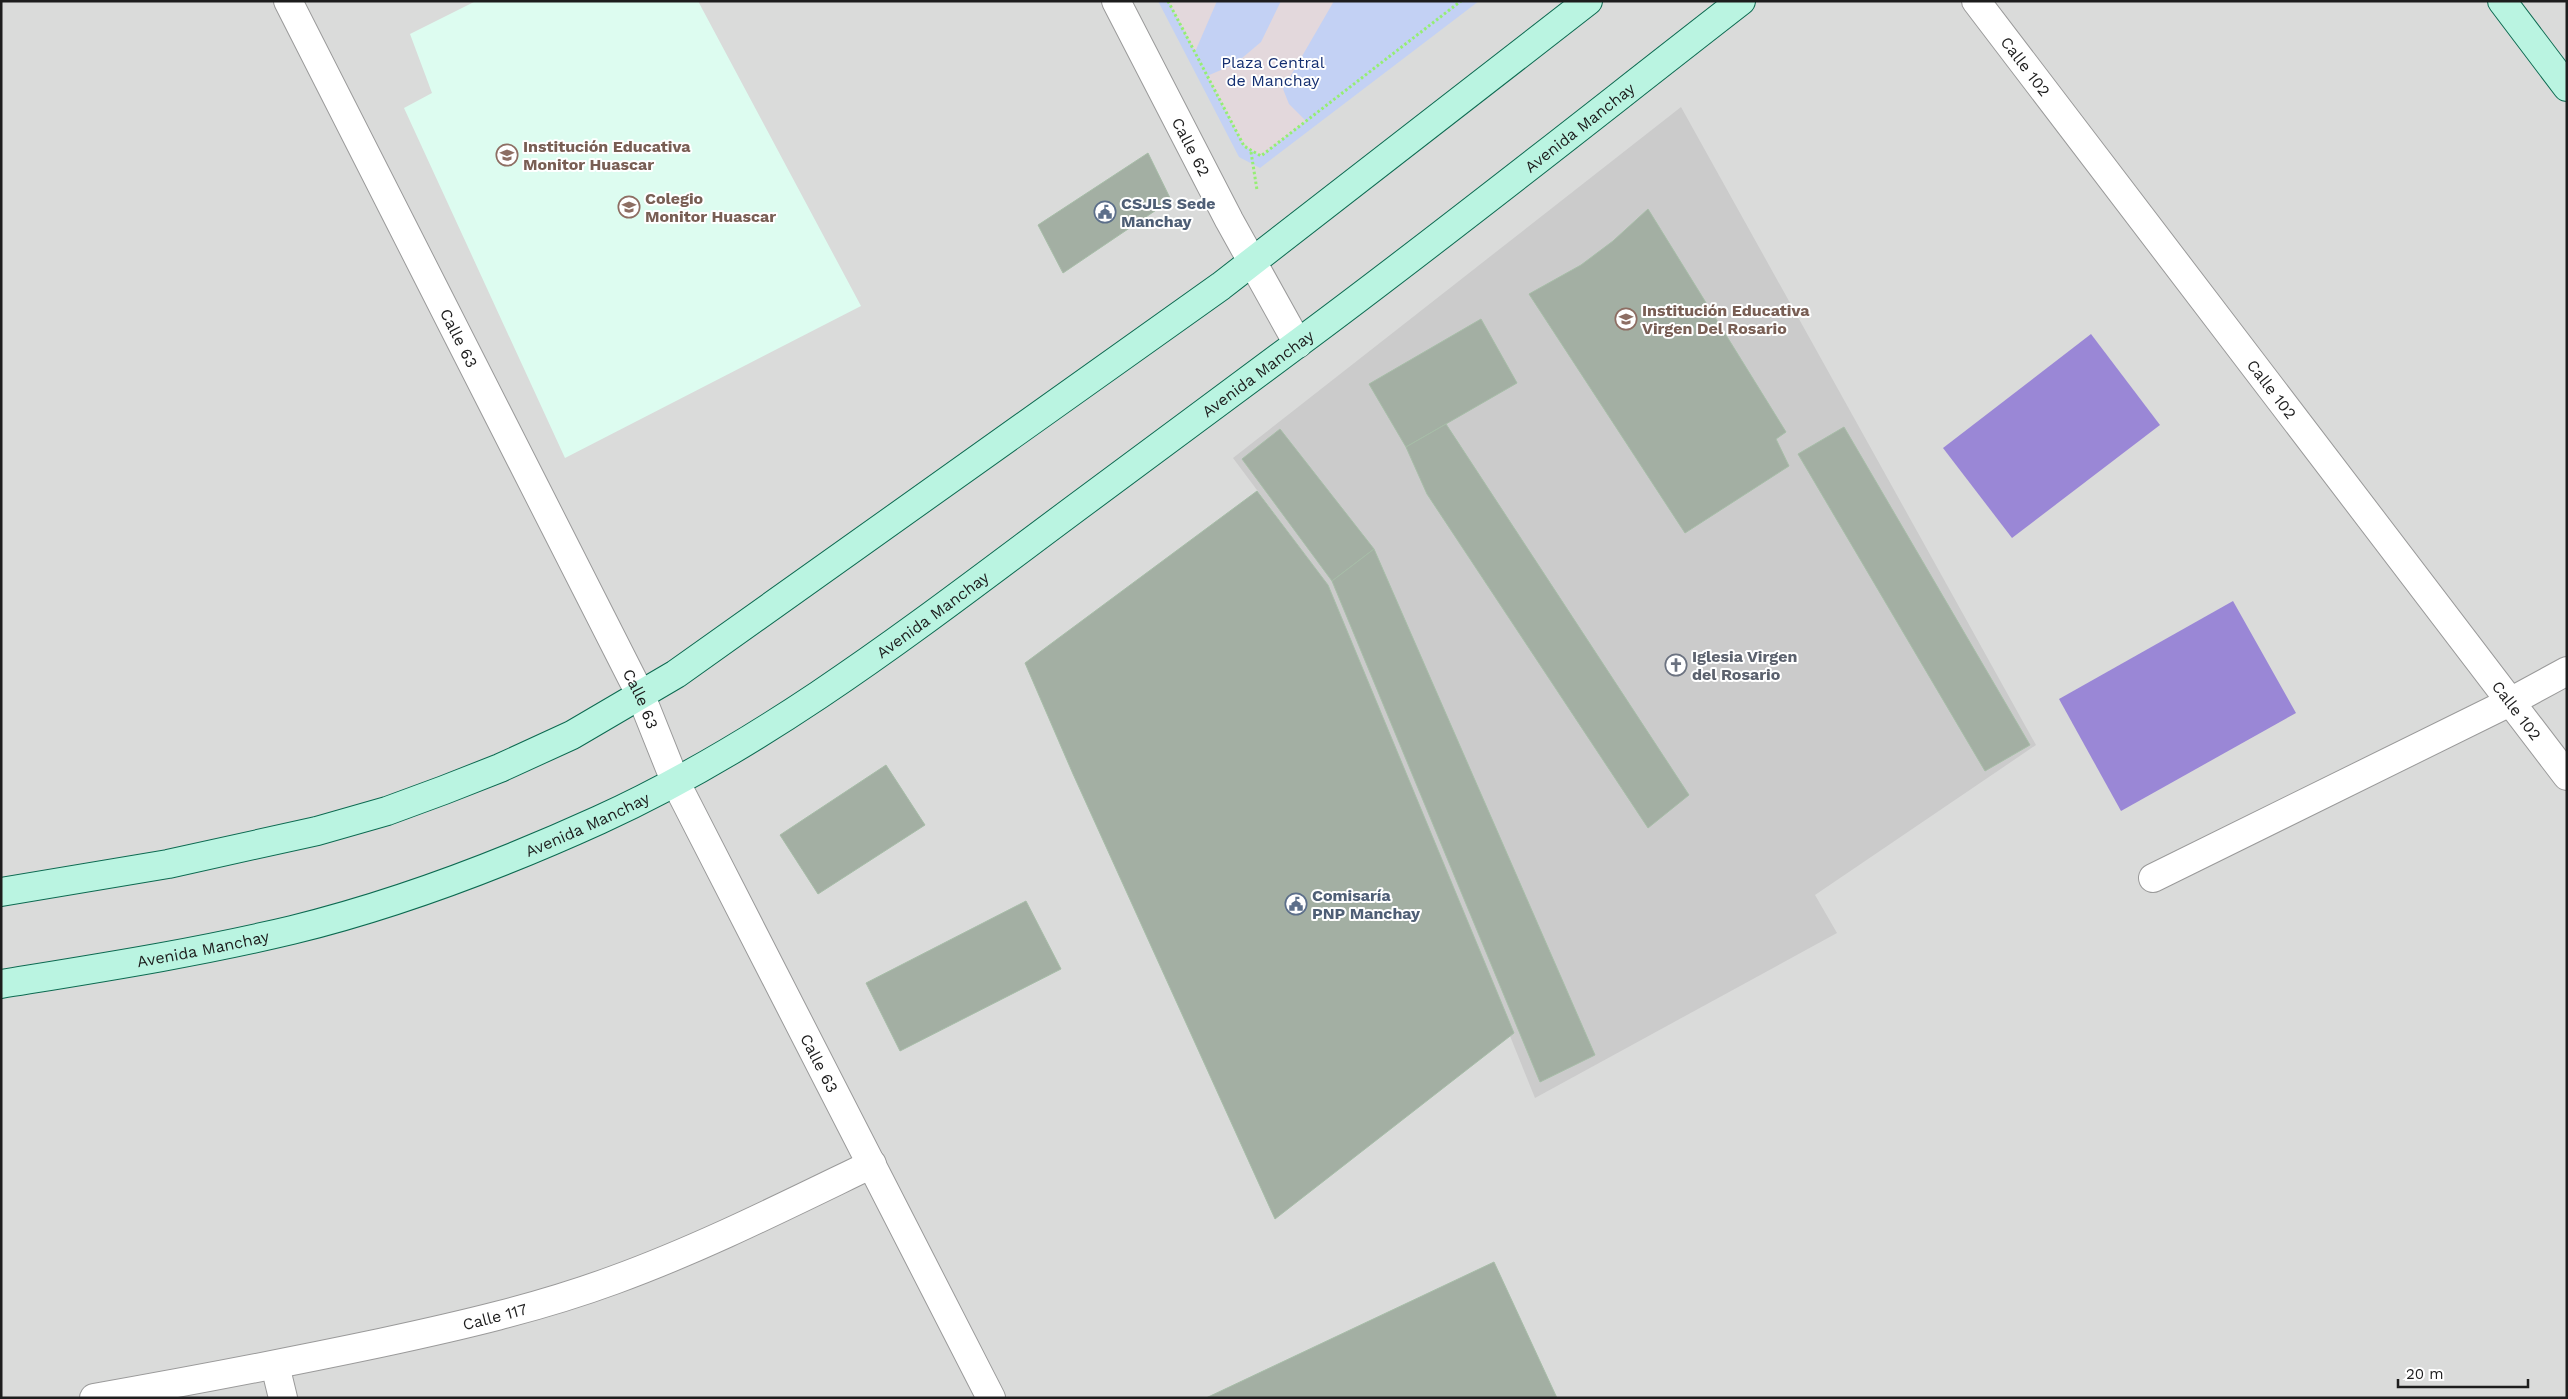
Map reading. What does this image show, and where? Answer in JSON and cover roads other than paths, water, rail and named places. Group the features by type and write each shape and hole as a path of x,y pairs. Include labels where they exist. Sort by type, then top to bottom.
{"street":[{"name":"Calle 63","path":"288,1 641,696 675,781 991,1398"},
{"name":"Calle 62","path":"1116,1 1252,262 1298,344"},
{"path":"1,892 212,855 317,831 387,811 500,768 572,735 641,696 894,520 1252,262 1588,1"},
{"name":"Avenida Manchay","path":"1,984 232,944 351,914 442,885 490,866 600,820 675,781 761,732 826,690 964,591 1298,344 1741,1"},
{"name":"Calle 102","path":"1976,1 2567,776"},
{"path":"2502,1 2567,87"},
{"path":"2153,878 2510,702 2567,671"},
{"name":"Calle 117","path":"94,1398 275,1365 528,1308 613,1281 692,1250 872,1164"},
{"path":"275,1365 282,1398"}],"place":[{"name":"Institución Educativa Monitor Huascar","path":"507,155"},
{"name":"Colegio Monitor Huascar","path":"629,207"},
{"name":"CSJLS Sede Manchay","path":"1105,212"},
{"name":"Institución Educativa Virgen Del Rosario","path":"1626,319"},
{"name":"Iglesia Virgen del Rosario","path":"1676,665"},
{"name":"Comisaría PNP Manchay","path":"1296,904"}],"park label":[{"name":"Plaza Central de Manchay","path":"1273,71"}]}
